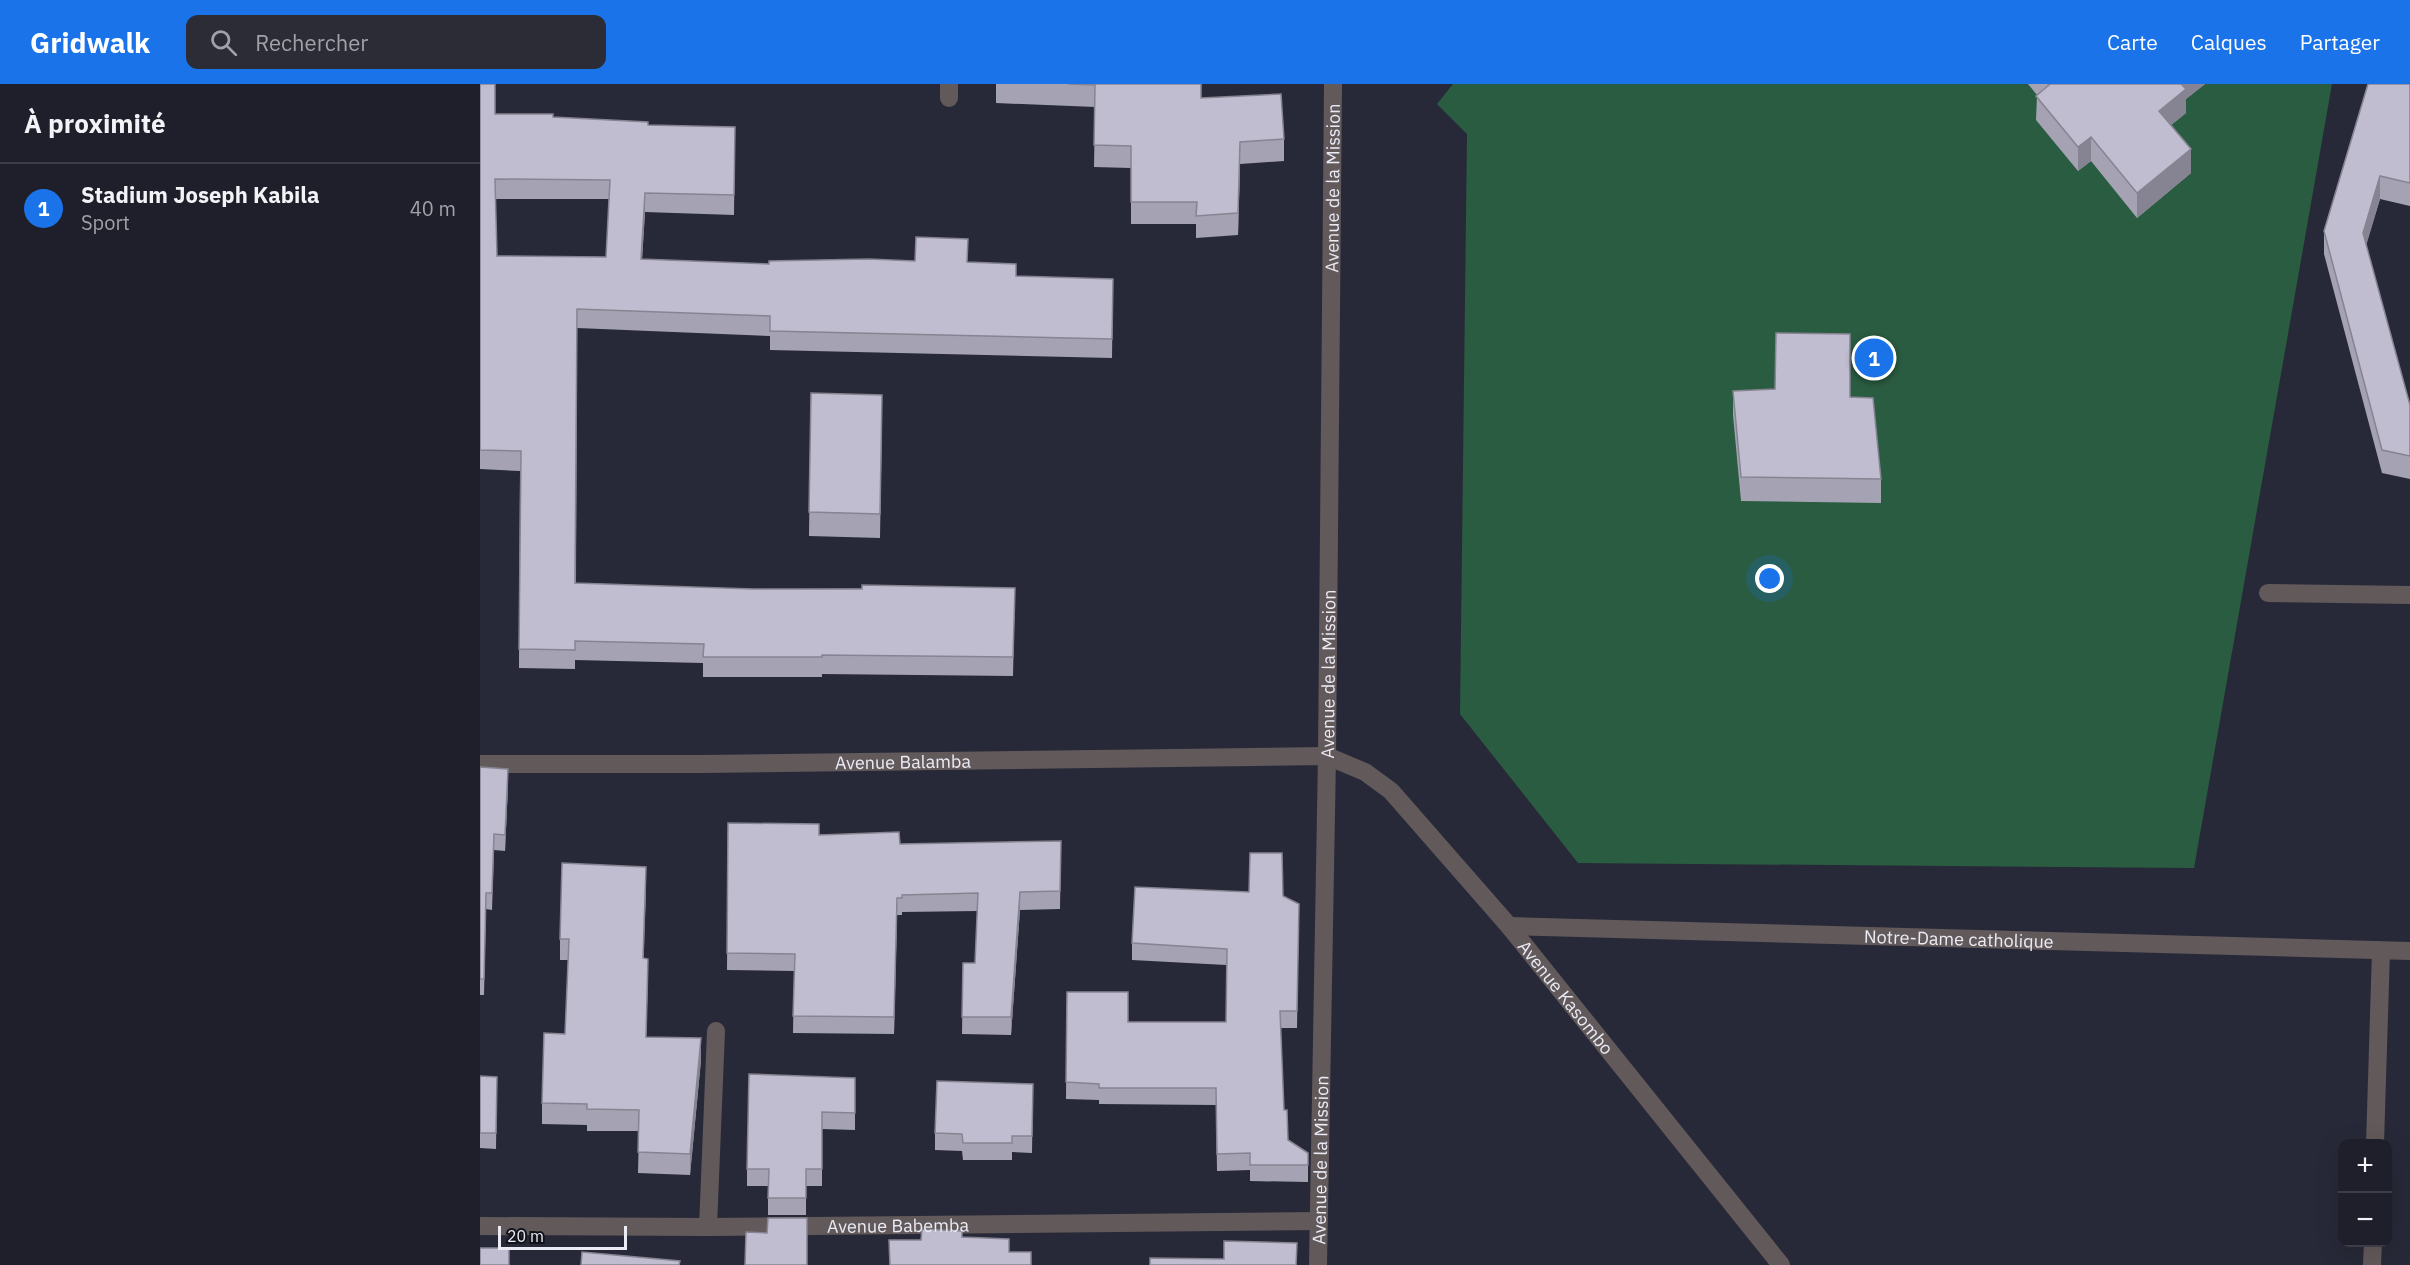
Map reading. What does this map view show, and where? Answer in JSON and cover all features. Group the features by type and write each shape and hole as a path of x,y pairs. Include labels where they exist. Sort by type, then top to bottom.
{"street":[{"name":"Avenue de la Mission","path":"1318,1265 1327,756 1333,84"},
{"path":"2268,593 2410,595"},
{"name":"Avenue Balamba","path":"480,764 701,764 1327,756"},
{"name":"Avenue Kasombo","path":"1327,756 1365,772 1391,791 1509,926 1781,1265"},
{"name":"Notre-Dame catholique","path":"1509,926 2410,951"},
{"path":"2375,1139 2381,951"},
{"path":"708,1227 716,1031"},
{"name":"Avenue Babemba","path":"480,1226 708,1227 1318,1221"},
{"path":"2372,1265 2373,1247"}],"green space":[{"path":"1453,84 2332,84 2194,868 1578,863 1460,714 1467,134 1437,104"}],"building":[{"path":"480,84 495,84 495,114 553,114 553,117 648,122 648,125 735,127 734,195 645,193 641,259 769,264 769,261 869,259 915,261 916,237 968,239 967,262 1016,264 1016,276 1113,279 1112,339 770,331 770,316 577,309 575,583 753,589 862,589 862,585 1015,588 1013,657 822,655 822,657 703,657 704,644 575,641 575,650 519,649 521,451 480,450","holes":["495,179 610,180 606,257 497,256"]},
{"path":"1068,84 1201,84 1201,98 1281,94 1284,139 1240,142 1238,213 1196,216 1197,202 1131,202 1131,146 1094,145 1095,85"},
{"path":"2048,84 2181,84 2186,89 2159,111 2191,149 2137,193 2091,137 2078,147 2036,96"},
{"path":"2368,84 2410,84 2410,183 2380,176 2363,233 2410,405 2410,456 2382,450 2324,231"},
{"path":"1776,333 1850,334 1850,397 1873,398 1881,479 1741,477 1733,391 1775,389"},
{"path":"811,393 882,395 880,514 809,512"},
{"path":"480,767 508,769 505,835 494,834 492,893 486,893 484,979 480,979"},
{"path":"728,823 819,824 819,835 899,832 900,844 1061,841 1060,891 1020,892 1011,1017 962,1017 963,963 975,963 978,893 902,895 902,898 897,898 894,1017 793,1016 795,954 727,953"},
{"path":"1250,853 1282,853 1283,896 1299,904 1297,1011 1280,1011 1284,1110 1287,1110 1288,1140 1308,1153 1308,1165 1250,1165 1250,1153 1217,1154 1216,1088 1099,1088 1099,1084 1066,1082 1067,992 1128,992 1128,1022 1226,1022 1227,949 1132,943 1135,887 1249,892"},
{"path":"562,863 646,867 643,958 648,959 646,1037 701,1038 690,1154 638,1152 639,1110 587,1109 587,1104 542,1103 544,1033 565,1034 569,939 560,939"},
{"path":"749,1074 855,1078 855,1113 822,1112 822,1169 806,1169 806,1198 768,1198 769,1169 747,1169"},
{"path":"480,1076 497,1077 496,1133 480,1133"},
{"path":"937,1081 1033,1084 1032,1136 1012,1136 1012,1143 963,1143 962,1134 935,1133"},
{"path":"768,1218 807,1218 807,1265 745,1265 746,1232 767,1233"},
{"path":"922,1229 962,1231 962,1237 1009,1239 1009,1252 1031,1252 1031,1265 890,1265 889,1240 921,1240"},
{"path":"1224,1241 1297,1243 1296,1265 1150,1265 1150,1258 1224,1259"},
{"path":"480,1248 509,1248 509,1265 480,1265"},
{"path":"582,1252 680,1261 679,1265 581,1265"}],"place":[{"name":"Stadium Joseph Kabila","path":"1874,358"}]}
